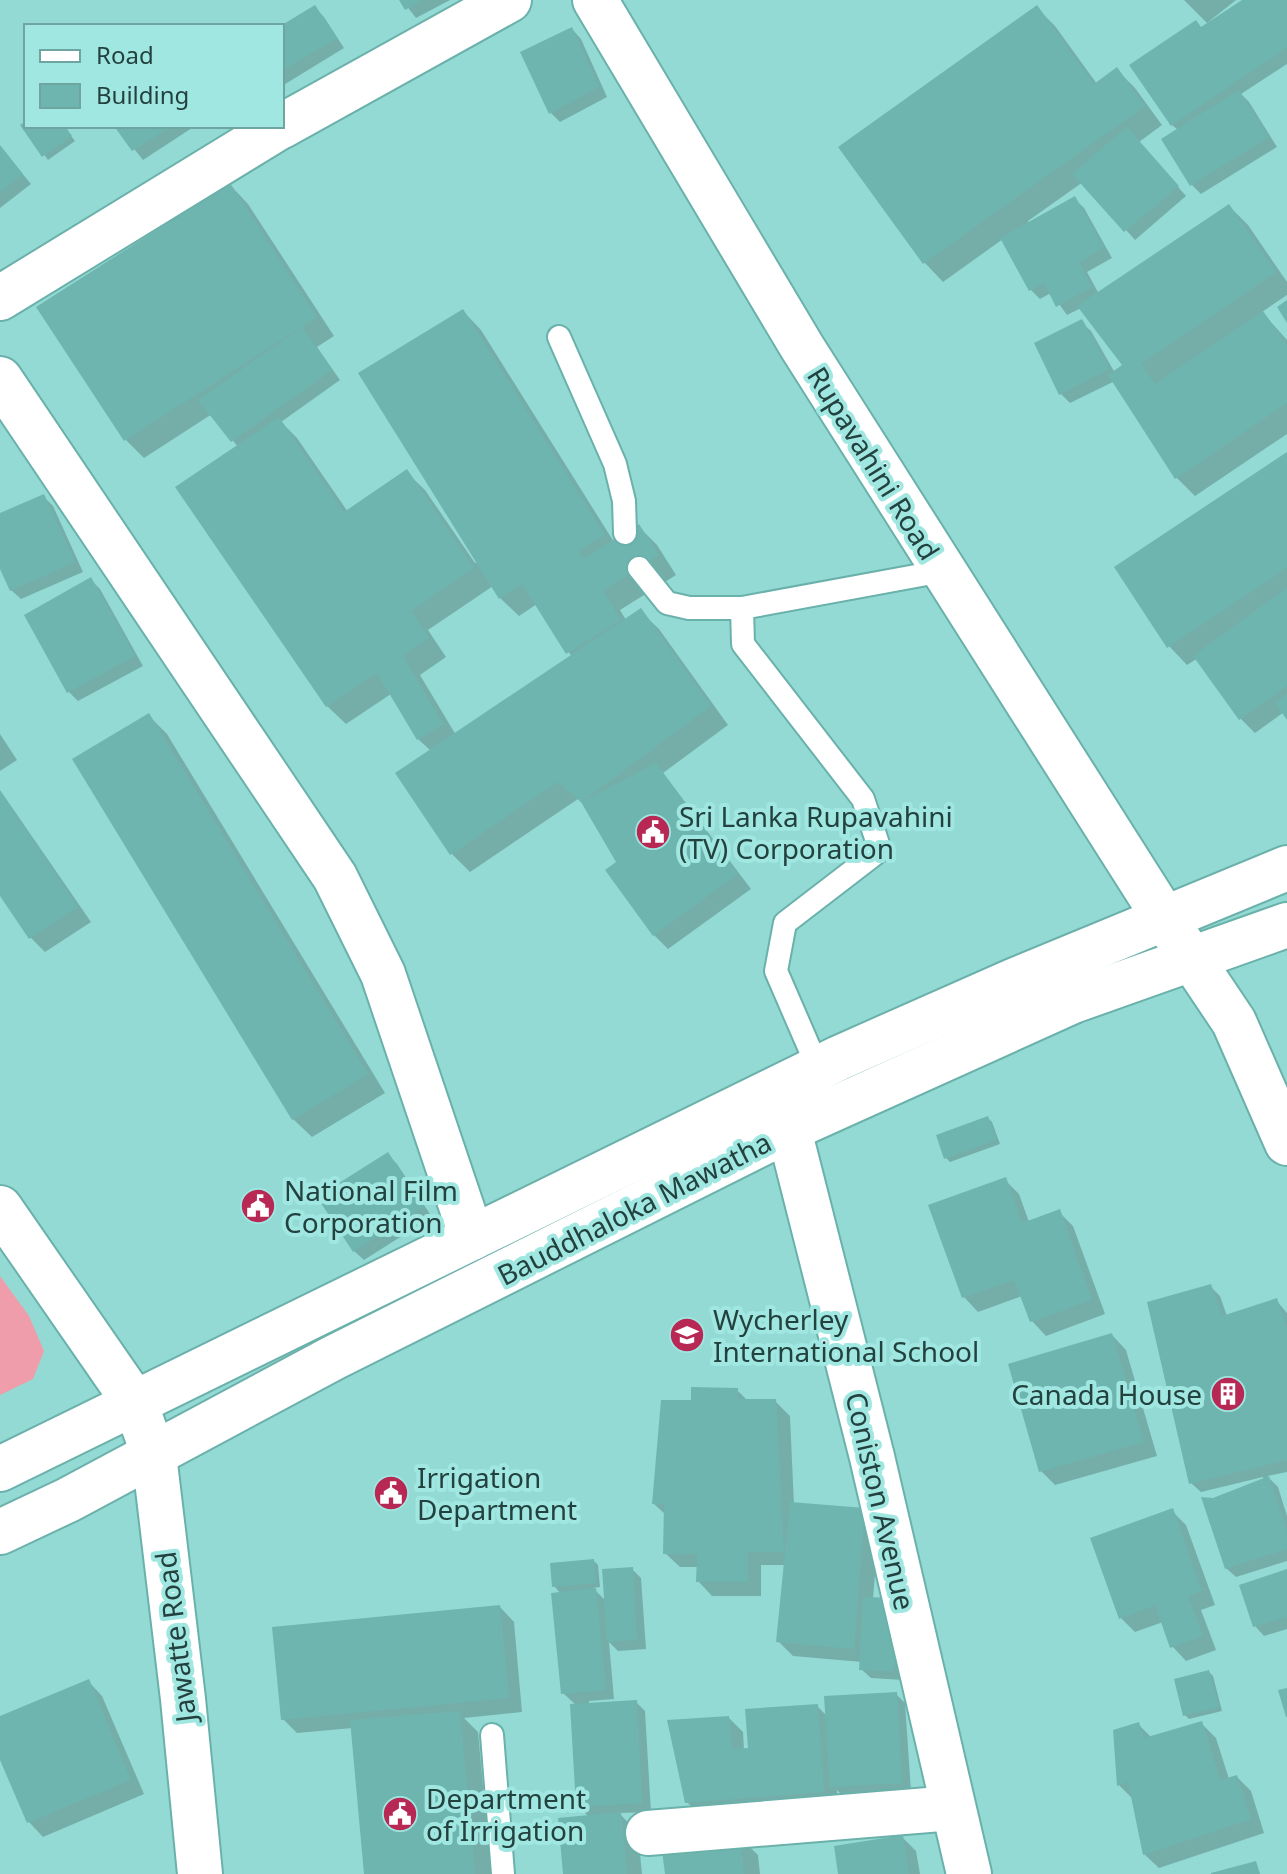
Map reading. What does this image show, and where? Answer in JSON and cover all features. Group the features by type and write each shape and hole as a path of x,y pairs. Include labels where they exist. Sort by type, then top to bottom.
{"street":[{"path":"284,125 509,0"},
{"name":"Rupavahini Road","path":"595,0 802,347 1165,919 1234,1022 1287,1143"},
{"path":"0,298 279,128"},
{"path":"0,379 335,877 383,974 472,1238"},
{"name":"Bauddhaloka Mawatha","path":"0,1469 818,1068 1013,981 1287,868"},
{"name":"Bauddhaloka Mawatha","path":"0,1532 68,1500 347,1351 789,1130 1073,1001 1287,925"},
{"name":"Coniston Avenue","path":"789,1130 872,1457 969,1874"},
{"name":"Jawatte Road","path":"0,1208 135,1403 154,1455 200,1874"},
{"path":"648,1833 953,1808"}],"lane":[{"path":"559,337 615,464 624,501 625,533"},
{"path":"639,568 667,603 689,608 742,608 943,571"},
{"path":"742,608 743,644 863,799 880,850 785,923 776,971 818,1068"},
{"path":"492,1735 503,1874"}],"shaded area":[{"path":"0,1276 29,1316 44,1351 33,1379 0,1395"}],"building":[{"path":"399,0 423,0 405,10"},
{"path":"1242,0 1287,0 1287,48 1171,126 1129,65 1196,20 1201,27"},
{"path":"315,5 337,38 284,70 284,24"},
{"path":"1037,5 1094,84 1117,67 1145,106 923,264 838,147"},
{"path":"572,27 599,87 549,114 520,52"},
{"path":"1239,90 1269,137 1190,186 1161,139"},
{"path":"24,122 24,128 66,128 72,136 42,157 20,125"},
{"path":"1127,127 1179,186 1124,232 1072,174"},
{"path":"115,128 169,128 132,151"},
{"path":"0,145 23,174 0,192"},
{"path":"230,183 317,317 124,441 36,307"},
{"path":"1075,196 1104,248 1079,262 1092,287 1056,307 1044,283 1029,291 1000,238"},
{"path":"1229,204 1276,272 1141,364 1155,384 1263,311 1287,345 1287,403 1175,479 1108,375 1122,365 1077,306"},
{"path":"1287,300 1287,323 1277,307"},
{"path":"463,309 605,535 578,551 583,559 639,524 659,555 603,591 621,620 566,654 522,584 499,599 358,373"},
{"path":"1082,319 1110,369 1059,395 1034,343"},
{"path":"302,327 332,370 231,442 198,400"},
{"path":"279,417 344,512 407,469 474,568 411,611 429,638 403,656 443,724 417,740 377,673 326,707 175,487"},
{"path":"1287,452 1287,568 1167,648 1114,567"},
{"path":"44,494 75,562 10,591 0,569 0,513"},
{"path":"91,577 135,656 67,693 24,615"},
{"path":"1287,588 1287,686 1239,720 1193,656"},
{"path":"641,608 711,706 581,802 558,782 450,855 395,773"},
{"path":"1287,694 1287,720 1275,703"},
{"path":"149,713 368,1074 292,1120 72,759"},
{"name":"Sri Lanka Rupavahini (TV) Corporation","path":"656,763 738,874 653,936 605,870 616,862 581,802"},
{"path":"0,791 78,907 29,939 0,896"},
{"path":"988,1116 997,1140 944,1159 936,1135"},
{"path":"388,1152 424,1207 353,1252 317,1197"},
{"path":"1006,1177 1022,1223 1060,1209 1092,1300 1030,1322 1014,1280 962,1298 928,1205"},
{"name":"Canada House","path":"1211,1284 1222,1316 1277,1298 1287,1328 1287,1460 1189,1484 1147,1302"},
{"path":"1112,1333 1144,1442 1039,1472 1008,1364"},
{"path":"691,1387 738,1388 738,1399 776,1399 784,1552 748,1552 748,1582 696,1582 697,1554 663,1554 664,1504 652,1504 661,1400 691,1400"},
{"path":"1269,1476 1287,1531 1287,1549 1225,1569 1201,1497 1213,1498"},
{"path":"790,1502 865,1508 854,1649 776,1642"},
{"path":"1173,1508 1202,1591 1188,1596 1203,1636 1170,1648 1155,1605 1119,1619 1090,1538"},
{"path":"594,1559 596,1583 552,1587 550,1563"},
{"path":"633,1567 637,1640 607,1642 602,1569"},
{"path":"1287,1569 1287,1617 1253,1627 1239,1585"},
{"path":"596,1588 606,1690 561,1694 551,1593"},
{"path":"863,1597 898,1598 894,1671 859,1670"},
{"path":"500,1605 509,1698 281,1720 272,1627"},
{"path":"1209,1670 1219,1707 1183,1716 1174,1679"},
{"path":"89,1679 131,1780 27,1823 0,1760 0,1716"},
{"path":"1287,1688 1287,1717 1286,1717 1278,1690"},
{"path":"897,1692 902,1783 830,1787 824,1696"},
{"path":"637,1700 642,1803 576,1807 570,1704"},
{"path":"818,1704 824,1792 685,1803 667,1720 729,1716 732,1749 748,1748 745,1709"},
{"path":"460,1711 475,1874 364,1874 350,1720"},
{"path":"1202,1721 1220,1780 1237,1775 1251,1819 1143,1855 1128,1782 1117,1786 1113,1730 1139,1722 1144,1738"},
{"path":"621,1812 627,1874 563,1874 558,1818"},
{"path":"740,1835 744,1874 665,1874 661,1843"},
{"path":"903,1835 909,1874 838,1874 834,1846"},
{"path":"1256,1861 1260,1874 1211,1874 1211,1873"}],"place":[{"name":"Sri Lanka Rupavahini (TV) Corporation","path":"653,832"},
{"name":"National Film Corporation","path":"258,1206"},
{"name":"Wycherley International School","path":"687,1335"},
{"name":"Canada House","path":"1228,1394"},
{"name":"Irrigation Department","path":"391,1493"},
{"name":"Department of Irrigation","path":"400,1814"}]}
